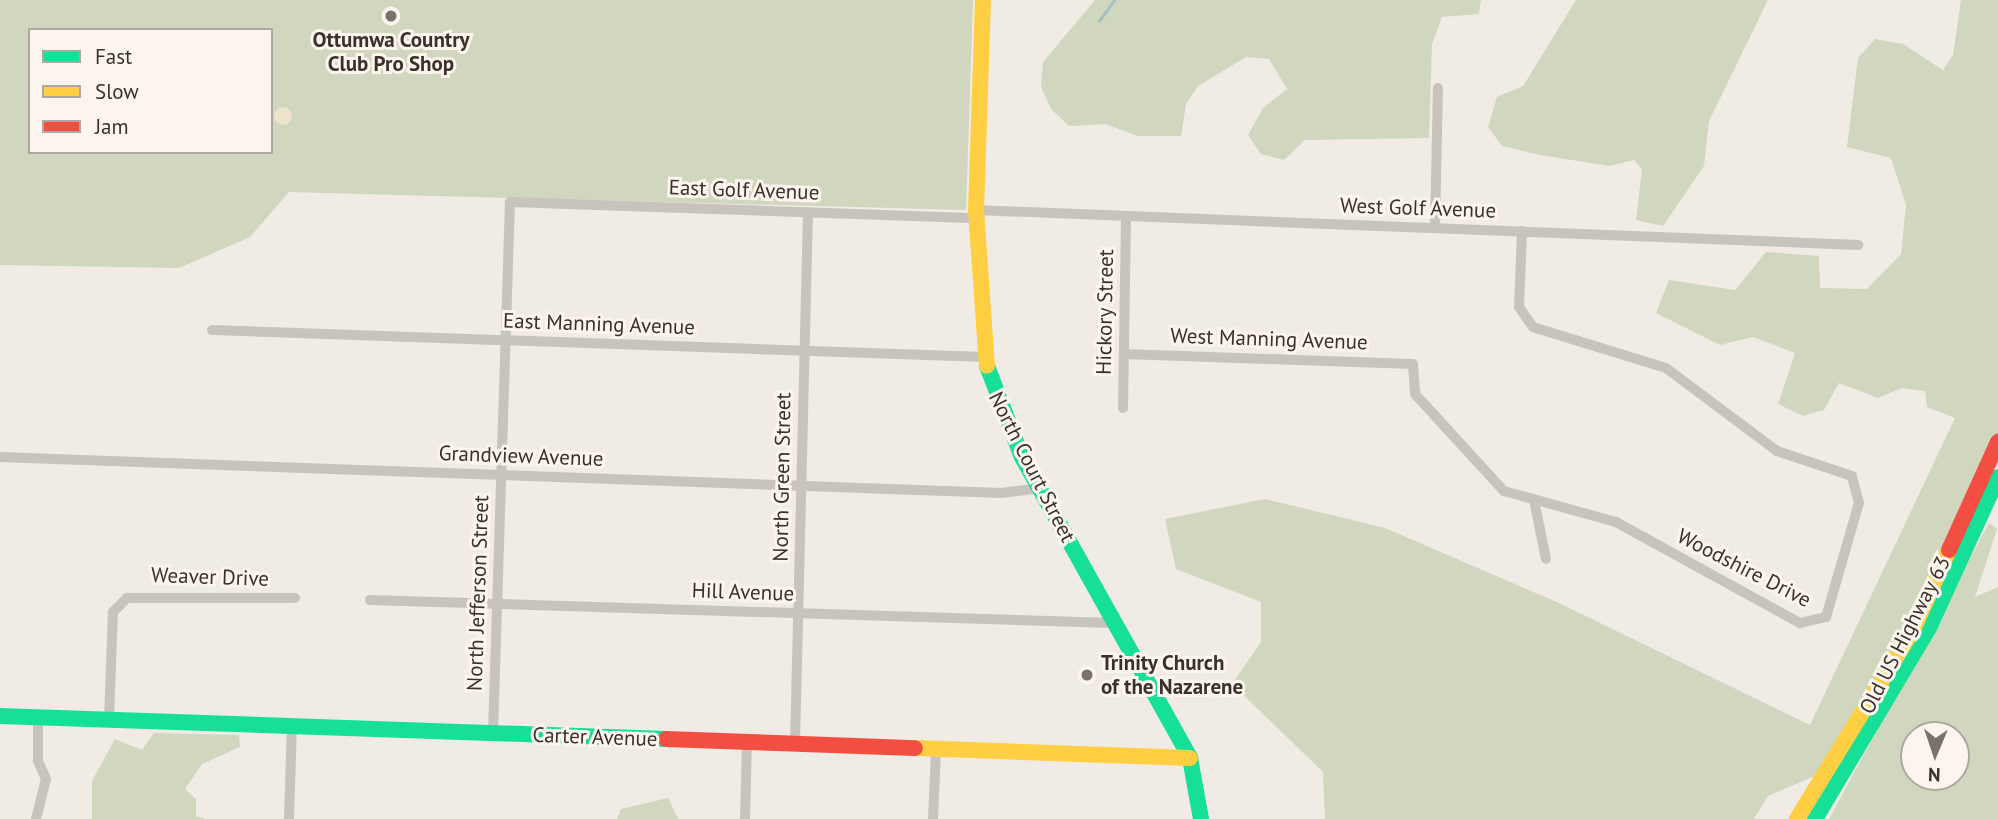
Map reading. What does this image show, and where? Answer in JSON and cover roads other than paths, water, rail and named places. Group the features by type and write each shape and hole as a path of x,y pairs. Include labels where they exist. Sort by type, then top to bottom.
{"main road":[{"name":"North Court Street","path":"983,0 976,214 985,357 999,409 1190,758 1202,819"},
{"name":"Old US Highway 63","path":"1797,819 1913,630 1998,442"},
{"path":"1815,819 1929,628 1998,477"},
{"name":"Carter Avenue","path":"0,716 1190,758"}],"street":[{"path":"1435,228 1438,88"},
{"name":"East Golf Avenue","path":"510,202 808,212 976,214"},
{"name":"North Jefferson Street","path":"493,733 510,202"},
{"name":"North Green Street","path":"795,744 808,212"},
{"name":"West Golf Avenue","path":"976,214 1126,216 1858,245"},
{"name":"Hickory Street","path":"1123,408 1126,216"},
{"name":"Woodshire Drive","path":"1413,364 1415,394 1504,491 1616,522 1800,623 1817,624 1833,609 1859,487 1841,470 1777,451 1666,368 1533,327 1519,307 1522,232"},
{"name":"East Manning Avenue","path":"212,330 985,357"},
{"name":"West Manning Avenue","path":"1124,354 1413,364"},
{"name":"Grandview Avenue","path":"0,457 1000,493 1041,488"},
{"path":"1534,500 1546,559"},
{"name":"Weaver Drive","path":"109,720 113,612 127,598 295,598"},
{"name":"Hill Avenue","path":"370,600 1114,623"},
{"path":"36,819 46,779 38,761 38,717"},
{"path":"289,819 292,726"},
{"path":"745,819 747,742"},
{"path":"933,819 936,749"}],"waterway":[{"path":"1099,21 1114,0"}],"place":[{"name":"Ottumwa Country Club Pro Shop","path":"391,16"},
{"name":"Trinity Church of the Nazarene","path":"1087,675"}]}
